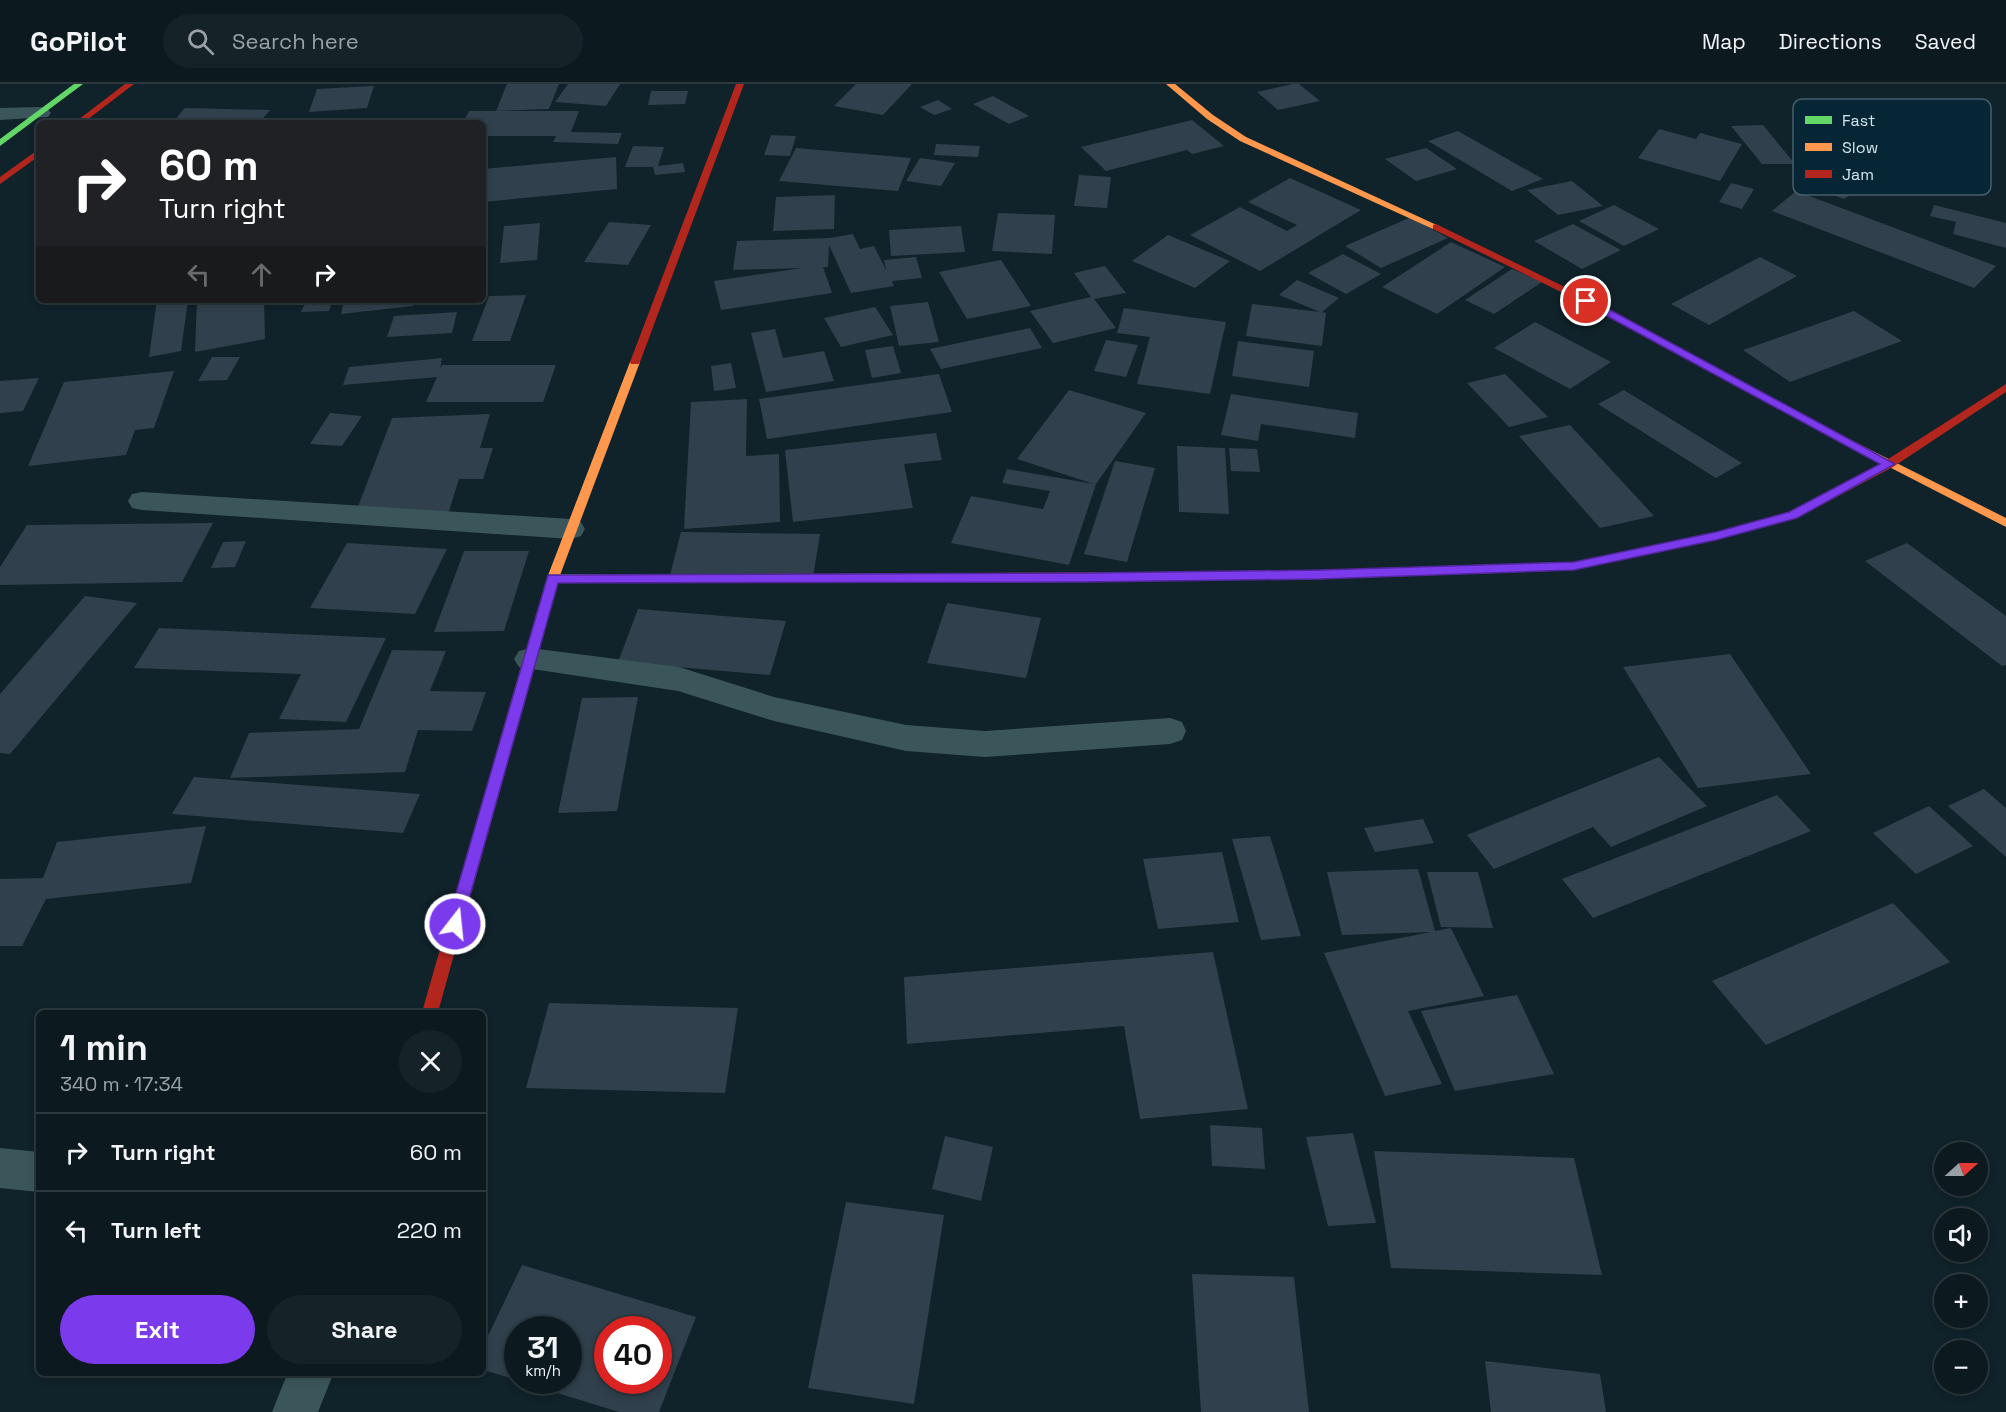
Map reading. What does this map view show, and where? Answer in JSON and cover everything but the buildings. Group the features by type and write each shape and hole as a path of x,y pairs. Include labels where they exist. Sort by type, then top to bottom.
{"main road":[{"path":"0,143 79,84"},
{"path":"82,120 130,84"},
{"path":"431,1010 553,578 740,84"},
{"path":"1170,84 1210,117 1243,139 1374,197 1566,291 1889,464 2006,523"},
{"path":"0,181 36,154"},
{"path":"553,578 1088,578 1574,566 1716,536 1793,515 1889,464 2006,387"}],"street":[{"path":"0,114 40,113"},
{"path":"142,501 572,529"},
{"path":"530,659 680,680 774,709 906,738 985,744 1170,731"},
{"path":"0,1168 36,1172"},
{"path":"296,1412 310,1376"}],"traffic: fast":[{"path":"0,143 79,84"},
{"path":"1316,575 1574,566 1645,551"},
{"path":"553,578 822,578"}],"traffic: slow":[{"path":"1170,84 1210,117 1243,139 1436,227"},
{"path":"509,733 553,578 635,362"},
{"path":"1827,431 2006,523"}],"traffic: jam":[{"path":"82,120 130,84"},
{"path":"635,362 740,84"},
{"path":"0,181 36,154"},
{"path":"1436,227 1566,291 1827,431"},
{"path":"1645,551 1716,536 1793,515 1889,464 2006,387"},
{"path":"822,578 1316,575"},
{"path":"431,1010 509,733"}],"route":[{"path":"455,924 553,578 1088,578 1574,566 1716,536 1793,515 1889,464 1586,301"}]}
